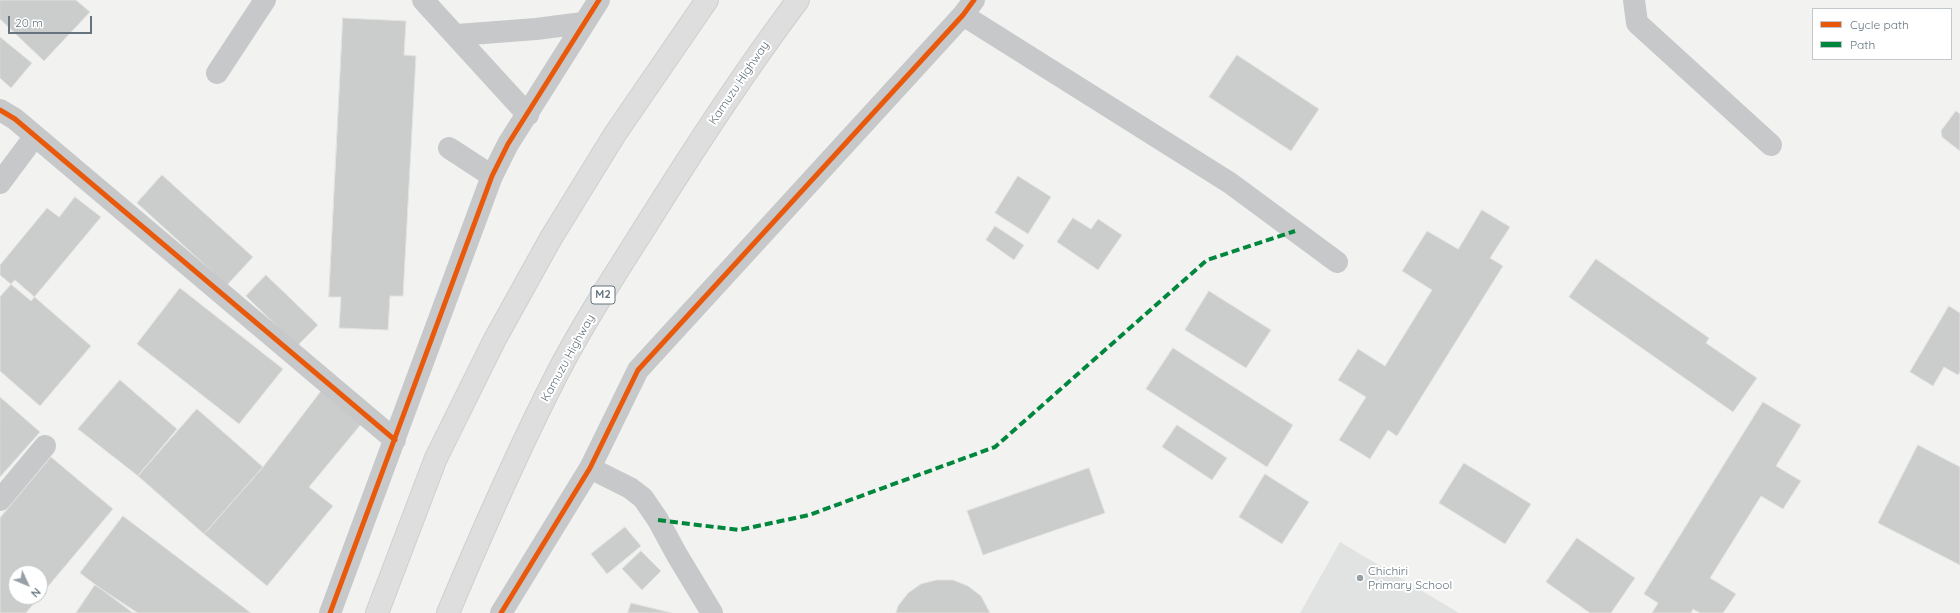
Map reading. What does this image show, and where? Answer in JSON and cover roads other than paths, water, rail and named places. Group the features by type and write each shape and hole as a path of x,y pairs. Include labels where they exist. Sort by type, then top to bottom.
{"highway":[{"path":"377,613 436,458 495,339 551,238 607,147 707,0"},
{"name":"Kamuzu Highway","path":"448,613 502,485 558,372 614,276 678,173 754,59 798,0"}],"street":[{"path":"217,73 265,0"},
{"path":"423,0 457,35 528,115"},
{"path":"330,613 492,176 508,144 528,115 583,23 599,0"},
{"path":"1634,0 1637,23 1771,145"},
{"path":"501,613 590,468 638,370 969,7 1230,183 1337,262"},
{"path":"457,35 536,29 583,23"},
{"path":"0,110 15,119 395,440"},
{"path":"0,183 35,136"},
{"path":"450,148 492,176"},
{"path":"0,500 45,446"},
{"path":"590,468 630,488 643,498 658,520 712,613"}],"place":[{"name":"Chichiri Primary School","path":"1360,578"}]}
